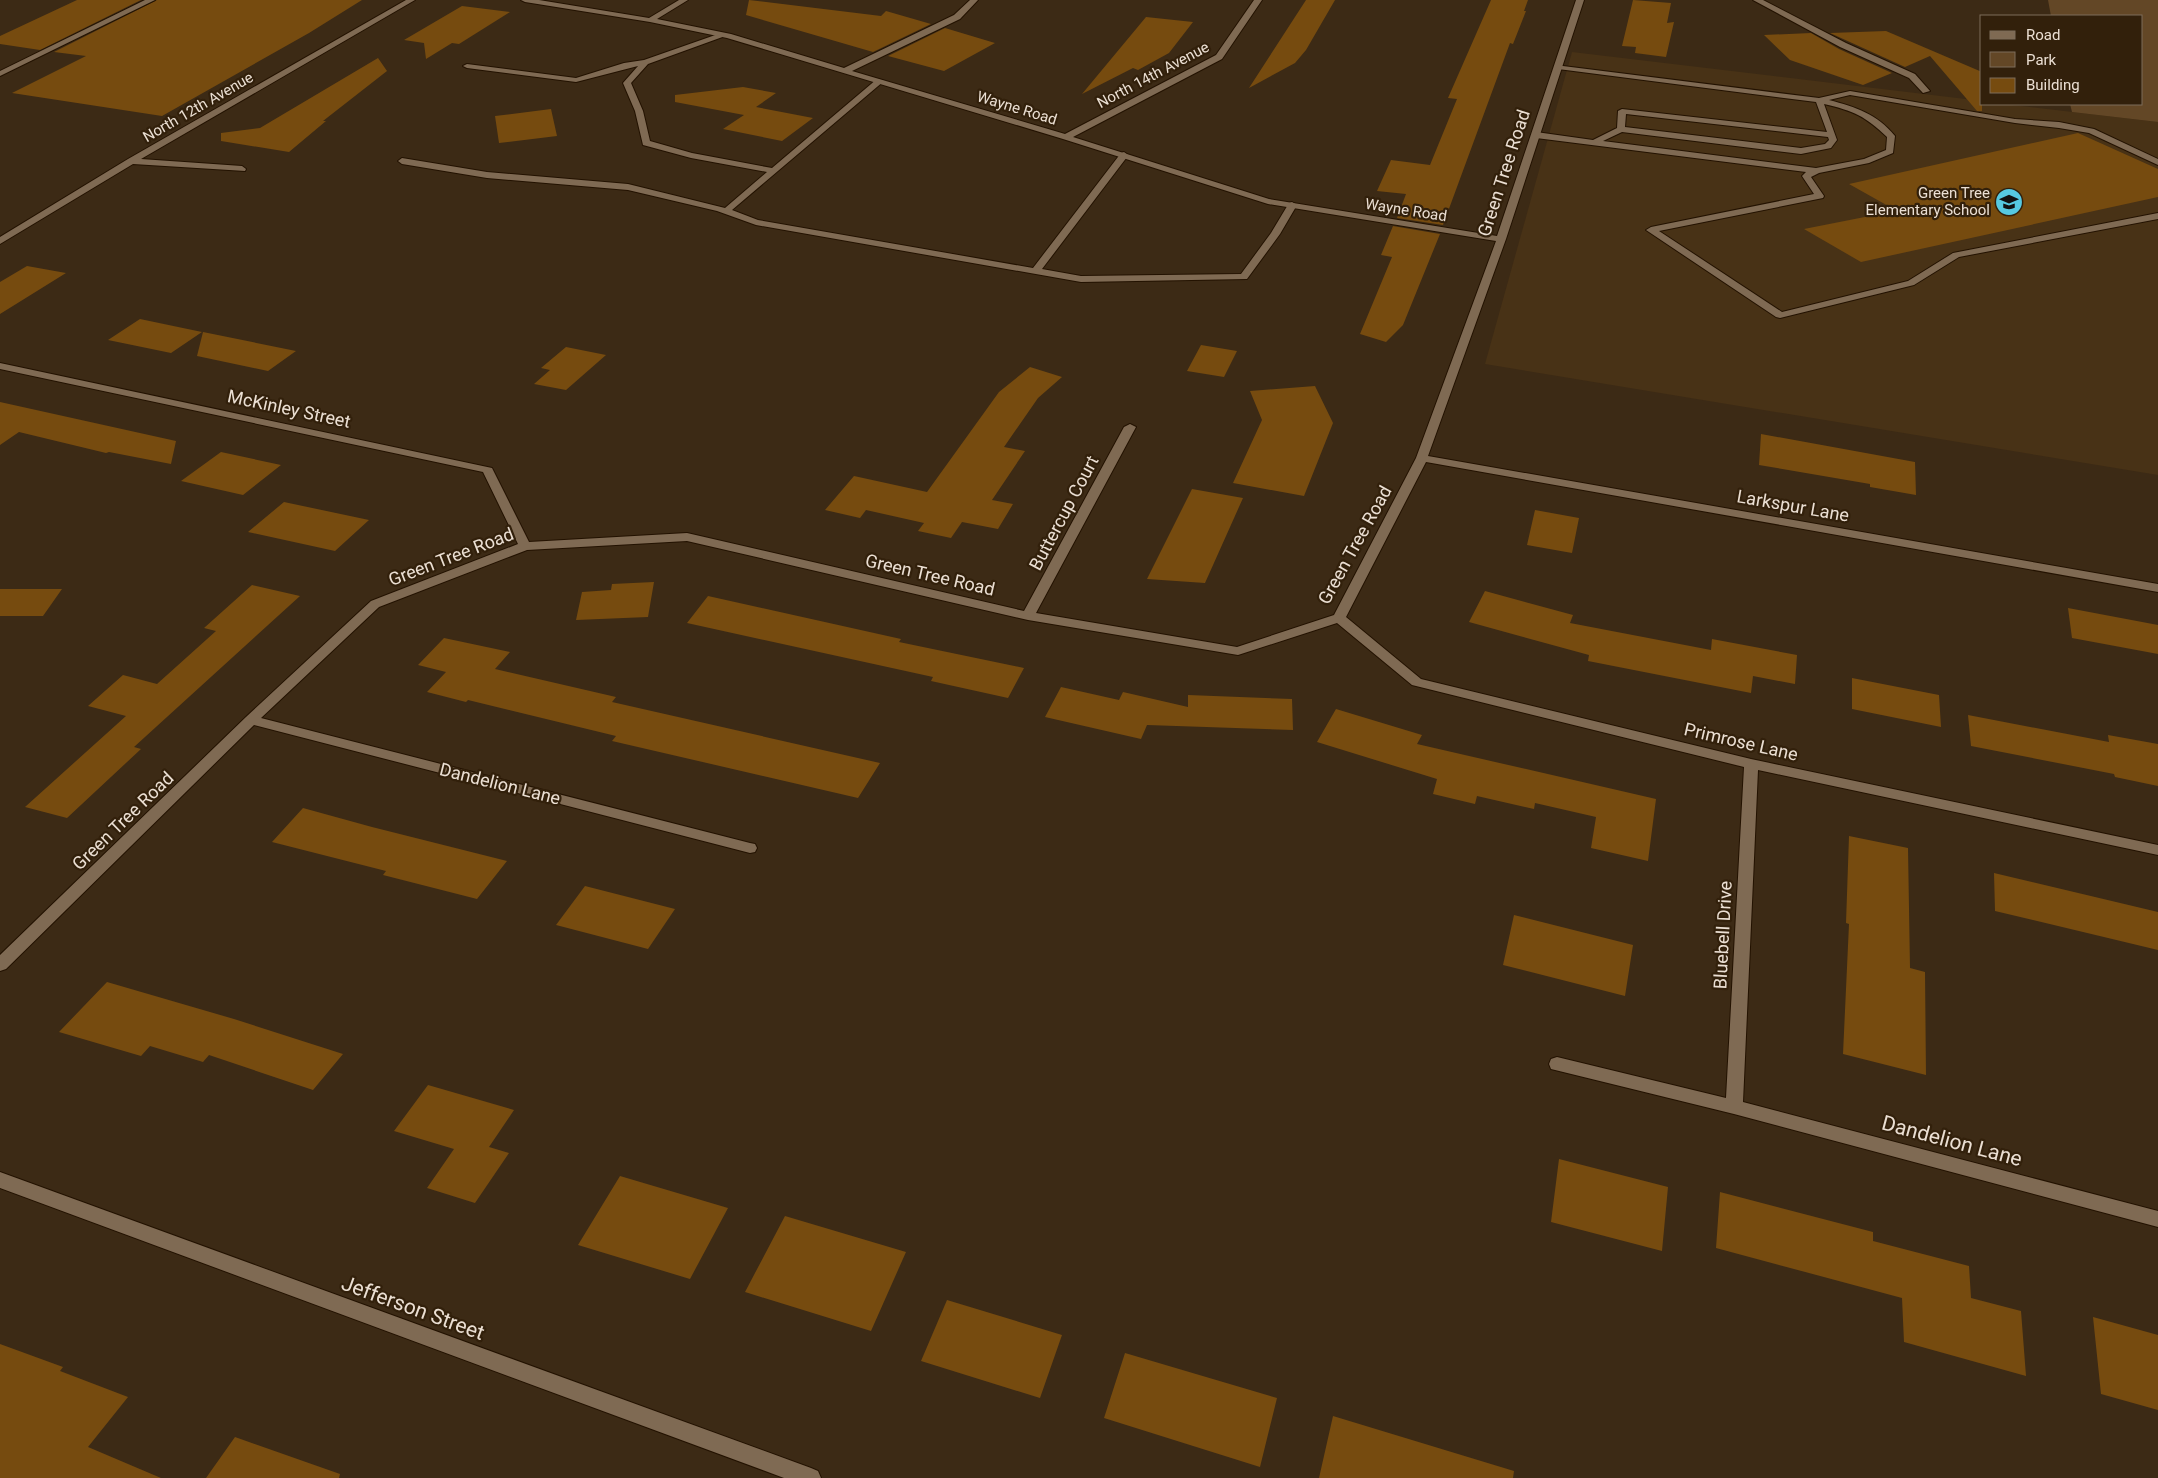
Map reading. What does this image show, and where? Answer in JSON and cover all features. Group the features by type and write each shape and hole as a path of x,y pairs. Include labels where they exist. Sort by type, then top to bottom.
{"street":[{"path":"0,74 151,0"},
{"name":"North 12th Avenue","path":"0,241 131,161 411,0"},
{"name":"Wayne Road","path":"525,0 650,20 724,35 1066,137 1268,201 1501,239"},
{"path":"650,20 684,0"},
{"path":"845,71 957,17 974,0"},
{"name":"North 14th Avenue","path":"1066,137 1220,57 1258,0"},
{"name":"Green Tree Road","path":"0,965 251,720 375,604 525,546 687,537 1028,616 1238,651 1339,618 1422,458 1501,239 1580,0"},
{"path":"1757,0 1843,46 1912,76 1926,90"},
{"path":"467,66 576,80 627,65 645,62 724,35"},
{"path":"645,62 627,83 639,112 646,143 691,155 774,171"},
{"path":"1536,134 1816,170 1866,162 1890,151 1892,136 1871,117 1844,106 1819,100 1558,67"},
{"path":"726,211 880,81"},
{"path":"1819,100 1850,93 2015,121 2058,125 2092,131 2158,162"},
{"path":"1594,142 1621,130 1801,151 1828,146 1834,140 1819,100"},
{"path":"1621,130 1622,111 1832,135"},
{"path":"1036,271 1124,155"},
{"path":"131,161 242,169"},
{"path":"402,162 487,175 628,187 726,211 756,222 1082,278 1244,277 1275,234 1292,205"},
{"path":"1816,170 1806,176 1820,196 1651,230 1780,315 1911,283 1956,255 2158,216"},
{"name":"McKinley Street","path":"0,366 488,470 525,546"},
{"name":"Buttercup Court","path":"1028,616 1130,427"},
{"name":"Larkspur Lane","path":"1422,458 2158,588"},
{"name":"Primrose Lane","path":"1339,618 1417,682 1751,764 2158,850"},
{"name":"Dandelion Lane","path":"251,720 750,848"},
{"name":"Bluebell Drive","path":"1734,1107 1751,764"},
{"name":"Dandelion Lane","path":"1557,1064 1734,1107 2158,1219"},
{"name":"Jefferson Street","path":"0,1180 810,1478"}],"shaded area":[{"path":"1572,52 1980,101 1980,105 2014,105 2158,122 2158,475 1485,364"}],"green space":[{"path":"2048,0 2158,0 2158,122 2072,112 2070,105 2143,105 2143,15 2051,15"}],"building":[{"path":"77,0 141,0 40,50 0,44 0,36"},
{"path":"157,0 362,0 309,33 162,116 12,93 86,56 54,52"},
{"path":"749,0 881,16 886,11 931,24 873,52 746,15"},
{"path":"1306,0 1335,0 1306,50 1295,63 1249,88"},
{"path":"1491,0 1528,0 1524,11 1526,11 1513,44 1510,43 1443,225 1397,218 1406,194 1377,191 1391,160 1430,165 1457,99 1448,98"},
{"path":"1633,0 1671,3 1667,23 1674,22 1666,57 1635,53 1636,47 1622,46"},
{"path":"462,6 510,12 459,44 452,43 426,59 424,43 404,40"},
{"path":"1146,17 1193,22 1169,53 1138,70 1133,68 1082,94"},
{"path":"945,28 995,43 944,71 888,56"},
{"path":"1886,31 1980,71 1980,105 1982,105 1982,111 1977,111 1930,56 1905,67 1830,33"},
{"path":"1811,33 1839,49 1892,73 1863,85 1790,60 1764,35"},
{"path":"378,58 387,71 323,121 326,121 289,152 221,141 221,133 260,128"},
{"path":"743,87 776,93 756,107 813,118 782,141 723,129 744,115 675,102 675,95"},
{"path":"551,109 557,136 499,143 495,116"},
{"name":"Green Tree Elementary School","path":"2078,133 2158,169 2158,197 1861,262 1804,229 1880,214 1869,209 1890,207 1849,184"},
{"path":"1393,226 1440,234 1403,325 1386,342 1360,334 1392,257 1381,255"},
{"path":"27,266 66,273 0,314 0,282"},
{"path":"140,319 202,332 171,353 108,340"},
{"path":"203,332 296,351 268,371 197,356"},
{"path":"1201,345 1237,351 1224,377 1187,371"},
{"path":"566,347 606,355 566,390 534,384 550,370 541,368"},
{"path":"1030,367 1062,377 1038,398 1004,447 1025,451 992,500 1013,504 998,529 962,522 951,538 918,531 924,523 866,510 860,518 825,510 854,476 927,492 999,392"},
{"path":"1315,386 1333,423 1304,496 1233,483 1262,420 1250,391"},
{"path":"0,402 176,441 171,464 106,453 19,432 0,445"},
{"path":"1761,434 1915,462 1916,495 1870,487 1870,484 1759,465"},
{"path":"221,452 281,465 243,495 181,481"},
{"path":"1192,489 1243,498 1205,583 1147,579"},
{"path":"284,502 369,520 335,551 248,532"},
{"path":"1535,510 1579,518 1572,553 1527,545"},
{"path":"654,582 648,617 576,620 582,592 611,590 612,584"},
{"path":"252,585 300,596 134,747 141,749 67,818 25,807 126,716 88,706 123,675 157,684 216,631 204,628"},
{"path":"0,589 62,589 43,616 0,616"},
{"path":"1485,591 1573,615 1570,623 1711,650 1712,639 1797,655 1795,684 1753,676 1751,693 1588,661 1589,655 1469,622"},
{"path":"708,596 901,639 899,642 1024,668 1008,698 931,681 933,677 687,623"},
{"path":"2068,608 2158,625 2158,654 2072,638"},
{"path":"444,638 510,652 495,669 616,697 612,702 880,763 858,798 612,741 616,736 468,700 466,702 427,692 446,672 418,665"},
{"path":"1852,678 1939,695 1941,727 1852,709"},
{"path":"1061,687 1119,700 1123,692 1188,707 1188,695 1292,699 1293,730 1147,725 1141,739 1045,717"},
{"path":"1336,709 1422,735 1417,744 1656,799 1648,861 1591,848 1596,817 1535,803 1534,809 1477,796 1475,804 1433,794 1437,779 1317,742"},
{"path":"1968,715 2109,742 2108,735 2158,744 2158,786 2115,777 2114,774 1971,746"},
{"path":"303,808 507,861 477,899 383,875 386,871 272,842"},
{"path":"1849,836 1908,848 1910,968 1925,972 1926,1075 1843,1054 1849,924 1846,923"},
{"path":"1994,873 2158,912 2158,950 1995,911"},
{"path":"585,886 675,909 648,949 556,925"},
{"path":"1514,915 1633,945 1625,996 1503,965"},
{"path":"107,982 234,1019 343,1054 313,1090 209,1055 203,1062 150,1046 141,1056 59,1032"},
{"path":"428,1085 514,1110 489,1147 509,1153 475,1203 427,1188 454,1149 394,1131"},
{"path":"1559,1159 1668,1187 1662,1251 1551,1222"},
{"path":"620,1176 728,1208 690,1279 578,1245"},
{"path":"1720,1192 1873,1232 1873,1241 1969,1266 1971,1298 2021,1311 2026,1376 1904,1342 1902,1298 1716,1248"},
{"path":"785,1216 906,1252 871,1331 745,1292"},
{"path":"947,1300 1062,1335 1040,1398 921,1361"},
{"path":"2093,1317 2158,1335 2158,1410 2101,1394"},
{"path":"0,1344 63,1367 60,1371 128,1397 88,1447 161,1478 0,1478"},
{"path":"1125,1353 1277,1398 1260,1467 1104,1418"},
{"path":"1333,1416 1514,1471 1513,1478 1319,1478"},
{"path":"235,1437 340,1474 339,1478 206,1478"}],"place":[{"name":"Green Tree Elementary School","path":"2009,202"}]}
